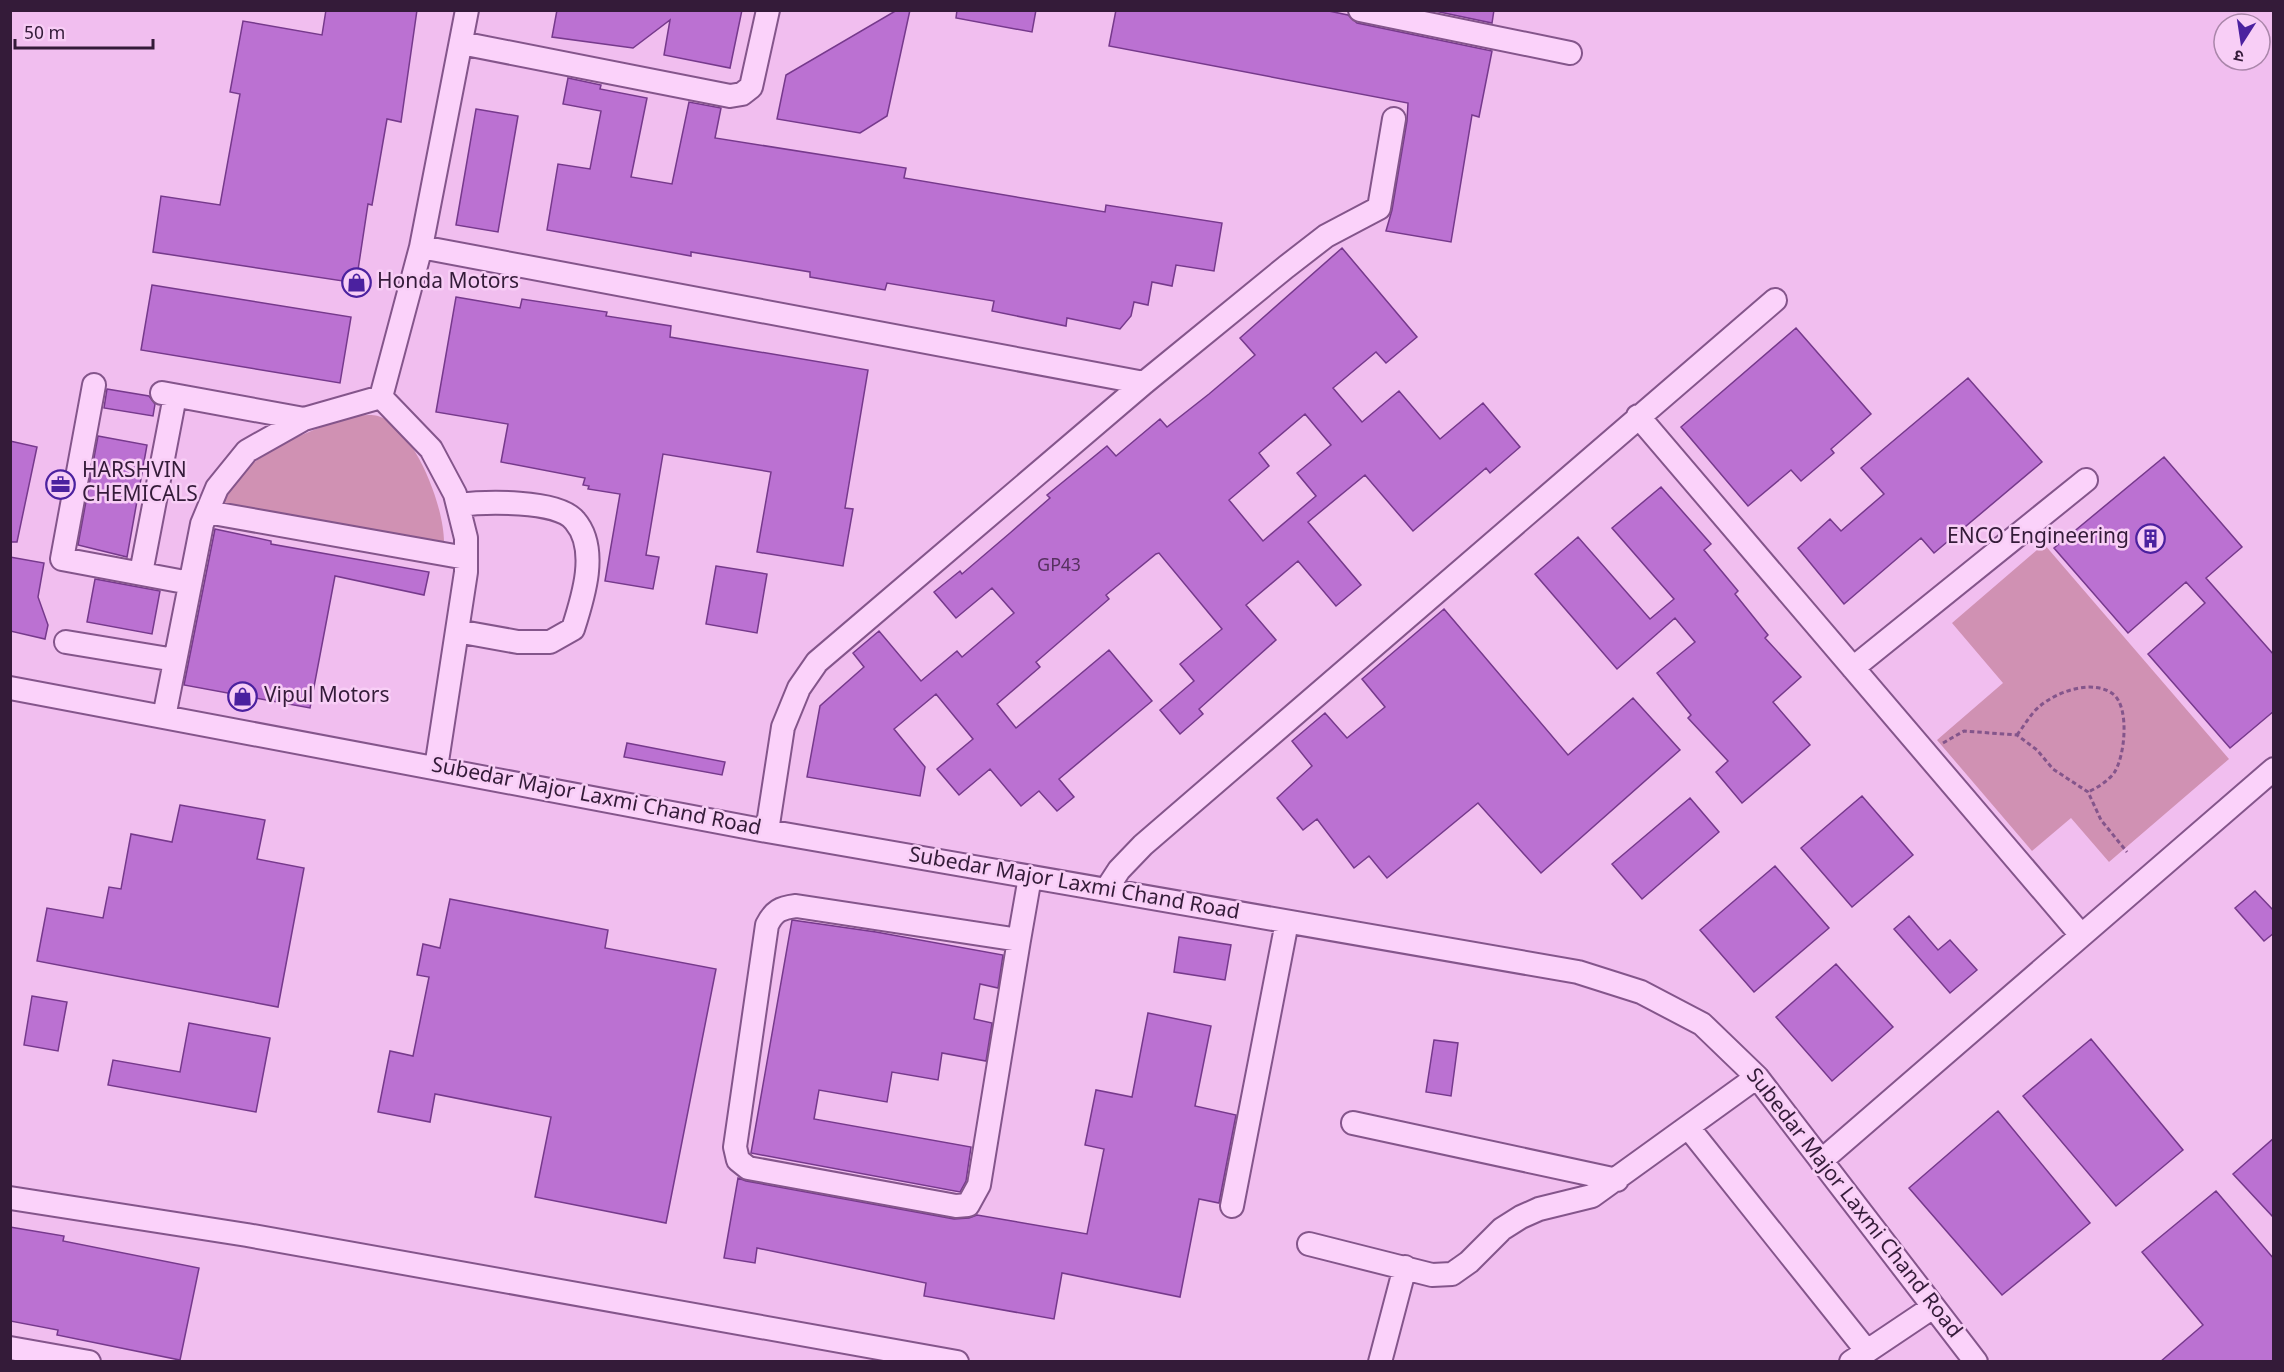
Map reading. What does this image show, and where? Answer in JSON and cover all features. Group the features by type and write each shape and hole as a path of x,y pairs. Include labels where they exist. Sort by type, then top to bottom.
{"street":[{"path":"381,397 421,247 468,10"},
{"path":"460,43 730,96 742,94 751,87 768,10"},
{"path":"1360,10 1570,53"},
{"path":"767,831 783,727 799,688 817,662 1144,383 1326,236 1379,208 1394,119"},
{"path":"421,247 1144,383"},
{"path":"1107,890 1119,870 1143,845 1775,300"},
{"path":"94,385 62,559 190,582"},
{"path":"141,573 169,394 304,419"},
{"path":"164,717 202,525 217,488 247,452 304,419 381,397"},
{"path":"381,397 431,449 455,494 466,538 466,558 457,631 436,768"},
{"path":"1638,416 2081,935"},
{"path":"1853,668 2086,480"},
{"path":"457,631 518,642 550,642 573,628 585,593 586,560 585,538 575,519 560,512 523,504 490,501 458,505"},
{"path":"207,512 466,558"},
{"path":"66,642 175,660"},
{"name":"Subedar Major Laxmi Chand Road","path":"10,688 767,831 1578,972 1641,992 1702,1024 1757,1077 1976,1362"},
{"path":"1821,1161 2274,769"},
{"path":"1019,940 796,906 783,908 774,913 768,925 735,1147 738,1160 748,1168 956,1206 968,1205 979,1185 1030,877"},
{"path":"1232,1206 1287,922"},
{"path":"1309,1244 1432,1275 1452,1274 1469,1262 1502,1229 1539,1209 1592,1196 1757,1077"},
{"path":"1353,1123 1617,1180"},
{"path":"1688,1127 1859,1356 1933,1306"},
{"path":"10,1198 247,1235 957,1362"},
{"path":"1380,1362 1405,1267"},
{"path":"10,1348 89,1362"}],"path":[{"path":"2017,735 2040,706 2065,692 2097,686 2115,695 2125,717 2121,748 2114,772 2097,788 2088,792"},
{"path":"1928,756 1948,738 1964,731 2017,735 2037,750 2053,769 2088,792 2101,820 2127,852"}],"shaded area":[{"path":"350,416 378,416 392,423 404,436 415,452 433,491 443,529 444,544 220,508 229,488 254,462 293,439"},
{"path":"2044,544 2229,759 2109,862 2071,818 2032,851 1937,740 2003,683 1952,623"}],"building":[{"path":"326,10 417,10 401,122 387,119 372,205 368,204 356,283 153,252 161,196 220,205 240,94 230,92 243,21 322,35"},
{"path":"557,10 742,10 730,68 664,55 670,20 633,48 552,37"},
{"path":"897,10 910,10 887,116 860,133 777,119 786,75"},
{"path":"957,10 1036,10 1032,32 956,18"},
{"path":"1116,10 1324,10 1348,15 1357,23 1492,51 1479,117 1472,115 1451,242 1386,231 1392,210 1408,103 1109,46"},
{"path":"1430,10 1494,10 1492,23"},
{"path":"568,78 601,85 600,89 647,98 631,177 672,184 689,102 721,108 715,138 906,168 904,178 1105,212 1106,205 1222,223 1214,271 1176,265 1172,286 1152,282 1148,305 1134,302 1131,316 1120,329 1067,318 1066,326 992,311 994,301 887,283 885,290 810,277 810,272 691,252 691,256 547,230 558,164 590,169 601,111 563,104"},
{"path":"476,109 518,116 498,232 456,225"},
{"path":"1342,248 1417,337 1386,363 1376,352 1333,388 1362,422 1399,391 1440,439 1483,403 1520,447 1490,473 1486,468 1413,531 1365,475 1308,522 1361,585 1336,606 1298,561 1246,605 1276,640 1199,709 1203,714 1180,734 1160,710 1194,681 1180,664 1222,629 1159,553 1156,554 1106,595 1109,599 1036,662 1040,667 997,704 1016,728 1109,650 1152,701 1059,779 1074,797 1057,811 1039,791 1021,806 990,769 959,795 937,769 973,739 936,694 894,729 925,767 920,796 807,777 820,706 864,667 853,653 879,631 921,681 957,651 962,657 1014,613 992,588 956,618 934,592 960,571 962,574 1050,498 1047,495 1107,446 1116,456 1160,419 1167,427 1209,394 1255,355 1240,338","holes":["1305,414 1331,445 1297,473 1316,496 1263,541 1229,500 1269,466 1259,453"]},
{"path":"152,285 351,317 340,383 141,350"},
{"path":"456,297 520,308 522,299 607,312 606,316 671,326 670,337 868,370 845,508 853,509 843,566 757,552 771,472 663,454 646,555 659,557 653,589 605,581 620,494 588,489 589,486 583,485 585,478 501,462 508,424 436,412"},
{"path":"1796,328 1871,414 1831,449 1834,453 1801,481 1791,470 1748,506 1681,427"},
{"path":"1968,378 2042,462 1934,553 1921,538 1844,604 1798,548 1830,519 1841,531 1884,494 1861,468"},
{"path":"107,389 149,396 155,404 153,416 104,408"},
{"path":"98,436 147,445 127,557 78,545"},
{"path":"10,441 37,447 17,542 10,542"},
{"path":"2164,457 2242,547 2206,578 2274,655 2274,711 2230,748 2148,654 2205,603 2186,582 2128,633 2054,548"},
{"path":"1661,487 1711,544 1704,550 1738,591 1735,594 1768,635 1765,638 1801,677 1773,702 1810,745 1742,803 1716,772 1728,761 1688,718 1691,715 1657,673 1695,642 1675,618 1617,669 1535,574 1578,537 1650,619 1674,599 1612,528"},
{"path":"215,529 271,541 271,544 429,572 424,595 335,576 310,708 184,685"},
{"path":"10,557 44,563 38,597 48,625 45,639 10,631"},
{"path":"716,566 767,574 757,633 706,624"},
{"path":"95,579 160,591 152,634 87,622"},
{"path":"1444,609 1568,755 1633,698 1680,750 1541,873 1478,803 1387,878 1369,856 1354,868 1317,819 1303,830 1277,798 1312,766 1292,741 1325,713 1347,738 1385,707 1362,679"},
{"path":"627,743 725,762 722,775 624,757"},
{"path":"1862,796 1913,855 1852,907 1801,848"},
{"path":"1690,798 1719,832 1642,899 1612,864"},
{"path":"180,805 265,820 257,859 304,868 278,1007 37,961 47,908 103,918 109,887 121,889 131,834 172,842"},
{"path":"1775,866 1829,928 1754,992 1700,930"},
{"path":"2255,891 2274,911 2274,933 2264,941 2235,908"},
{"path":"450,899 608,930 605,948 716,969 666,1223 535,1197 551,1117 435,1094 430,1122 378,1112 390,1051 413,1056 429,977 417,975 423,944 440,948"},
{"path":"1909,916 1938,950 1950,940 1977,970 1950,993 1894,929"},
{"path":"792,920 876,932 1003,955 998,988 980,984 974,1019 992,1023 986,1061 942,1053 938,1080 892,1072 887,1102 819,1090 814,1119 971,1147 966,1181 960,1192 751,1153"},
{"path":"1179,937 1231,945 1225,980 1174,972"},
{"path":"1836,964 1893,1027 1832,1081 1776,1017"},
{"path":"32,996 67,1002 58,1051 24,1045"},
{"path":"1148,1013 1211,1026 1195,1106 1236,1115 1219,1203 1199,1199 1180,1297 1062,1273 1054,1319 924,1296 926,1283 757,1248 755,1263 724,1258 738,1178 954,1219 977,1215 1087,1234 1104,1149 1085,1145 1096,1090 1132,1097"},
{"path":"189,1023 270,1038 256,1112 108,1085 113,1060 180,1072"},
{"path":"2091,1039 2183,1150 2116,1206 2023,1096"},
{"path":"1434,1040 1458,1043 1451,1096 1426,1092"},
{"path":"1998,1111 2090,1223 2002,1295 1909,1188"},
{"path":"2274,1138 2274,1218 2233,1174"},
{"path":"2216,1191 2274,1259 2274,1362 2160,1362 2203,1325 2142,1252"},
{"path":"10,1227 64,1236 63,1241 199,1268 180,1360 57,1335 58,1330 10,1321"}],"place":[{"name":"Honda Motors","path":"356,283"},
{"name":"HARSHVIN CHEMICALS","path":"61,484"},
{"name":"ENCO Engineering","path":"2150,538"},
{"name":"Vipul Motors","path":"243,697"}]}
